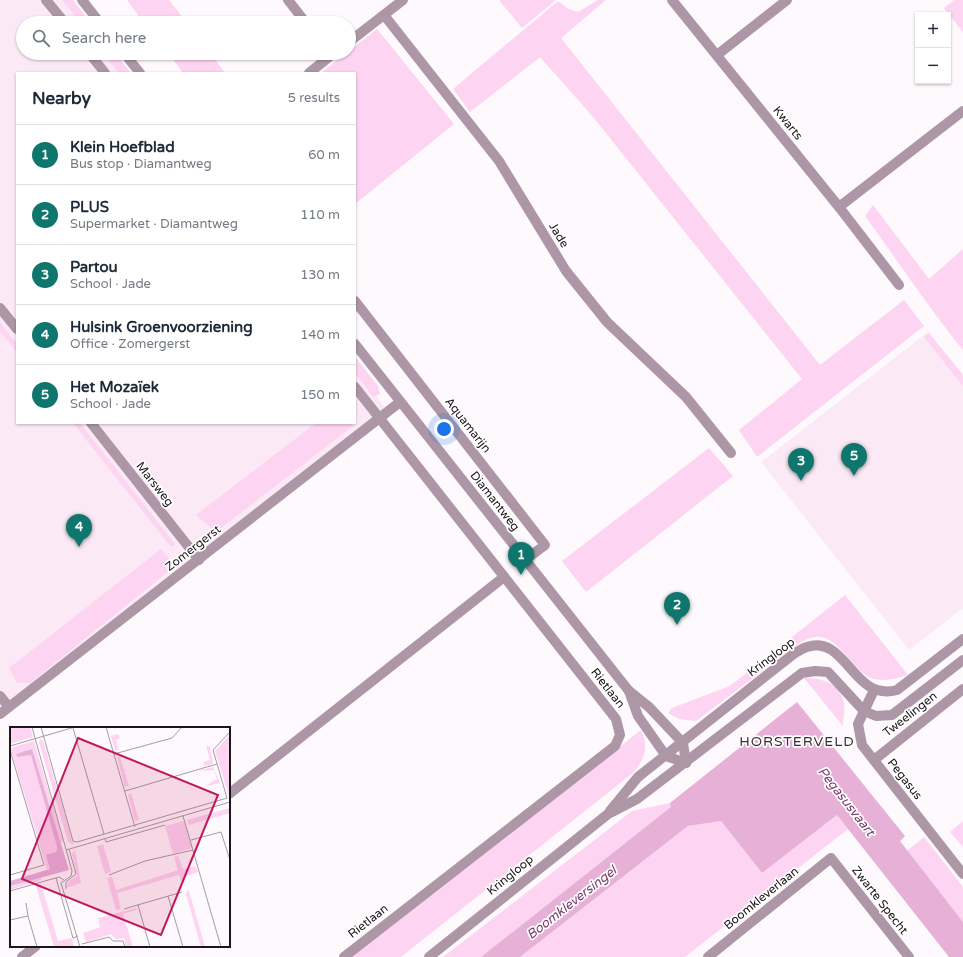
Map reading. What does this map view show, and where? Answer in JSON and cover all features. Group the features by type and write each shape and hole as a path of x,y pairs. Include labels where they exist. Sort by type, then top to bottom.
{"street":[{"path":"46,0 59,16"},
{"path":"82,0 95,16"},
{"path":"288,0 301,16"},
{"path":"356,37 403,0"},
{"name":"Kwarts","path":"672,0 839,207 899,285"},
{"path":"717,55 787,0"},
{"name":"Jade","path":"384,15 499,161 566,271 607,322 686,397 731,453"},
{"path":"95,60 104,72"},
{"path":"130,60 139,72"},
{"path":"310,72 325,60"},
{"path":"839,207 963,111"},
{"name":"Aquamarijn","path":"356,302 545,545 525,560"},
{"path":"0,308 16,328"},
{"name":"Diamantweg","path":"356,345 629,691 649,707 683,743"},
{"name":"Rietlaan","path":"344,957 614,746 620,736 616,719 356,388"},
{"name":"Zomergerst","path":"0,714 400,402"},
{"name":"Marsweg","path":"92,424 199,560"},
{"path":"230,793 504,577"},
{"path":"874,690 887,693 897,690 963,639"},
{"name":"Kringloop","path":"608,814 638,777 683,743 790,656 806,647 819,645 837,652 862,683 874,690"},
{"path":"864,712 876,716 892,715 963,660"},
{"name":"Kringloop","path":"429,957 608,814 637,799 802,673 815,671 828,672 864,712"},
{"name":"Tweelingen","path":"874,760 963,689"},
{"name":"Pegasus","path":"874,690 858,724 862,745 963,874"},
{"name":"Diamantweg","path":"629,691 638,716 666,756"},
{"path":"0,696 9,707"},
{"path":"666,756 686,763 683,743"},
{"name":"Boomkleverlaan","path":"708,957 831,858"},
{"name":"Zwarte Specht","path":"831,858 909,957"},
{"path":"22,957 35,947"}],"shaded area":[{"path":"0,0 71,0 84,16 16,16 16,60 117,60 126,72 16,72 16,424 356,424 356,369 387,410 0,715"},
{"path":"62,0 73,0 86,16 75,16"},
{"path":"127,0 169,0 182,16 139,16"},
{"path":"499,0 556,0 522,28"},
{"path":"598,0 606,0 561,38 820,365 904,300 924,326 757,457 739,430 802,379 594,118 540,57 470,112 453,89 558,1 567,8 578,12"},
{"path":"954,0 963,0 963,32 951,17 951,12 947,12 944,8"},
{"path":"377,29 454,124 356,203 356,72 322,72 338,60 356,60 356,46"},
{"path":"109,60 121,60 130,72 118,72"},
{"path":"173,60 215,60 224,72 182,72"},
{"path":"873,205 929,279 963,249 963,350 925,301 865,216"},
{"path":"0,322 16,343 16,352 0,331"},
{"path":"928,332 963,378 963,608 909,650 761,462"},
{"path":"929,333 963,375 963,386 924,337"},
{"path":"356,358 378,386 380,394 373,397 356,374"},
{"path":"74,424 81,424 175,544 171,547"},
{"path":"315,424 352,424 353,426 216,532 196,515"},
{"path":"709,448 733,476 586,592 562,561"},
{"path":"161,549 175,566 30,683 17,683 9,668"},
{"path":"845,595 908,675 887,680 878,680 866,676 831,641 823,637 813,637 801,642 696,721 679,719 668,713 672,708 730,686"},
{"path":"804,678 824,681 834,686 839,691 844,703 843,726"},
{"path":"641,730 645,742 645,752 641,762 634,772 401,957 352,957"},
{"path":"670,803 672,807 481,957 443,957 632,811"},
{"path":"837,815 848,829 685,957 520,957 688,826 721,821 762,873"},
{"path":"963,821 963,847 950,832"},
{"path":"924,837 963,887 963,922 907,851"}],"water":[{"path":"797,702 905,836 900,841 963,922 963,957 949,957 837,815 762,873 721,821 688,826 520,957 481,957 671,807 670,803"}],"place":[{"name":"Het Mozaïek","path":"854,476"},
{"name":"Partou","path":"801,481"},
{"name":"Hulsink Groenvoorziening","path":"79,547"},
{"name":"Klein Hoefblad","path":"521,575"},
{"name":"PLUS","path":"677,625"}],"district":[{"name":"HORSTERVELD","path":"797,741"}],"water label":[{"name":"Pegasusvaart","path":"847,801"},
{"name":"Boomkleversingel","path":"571,902"}]}
